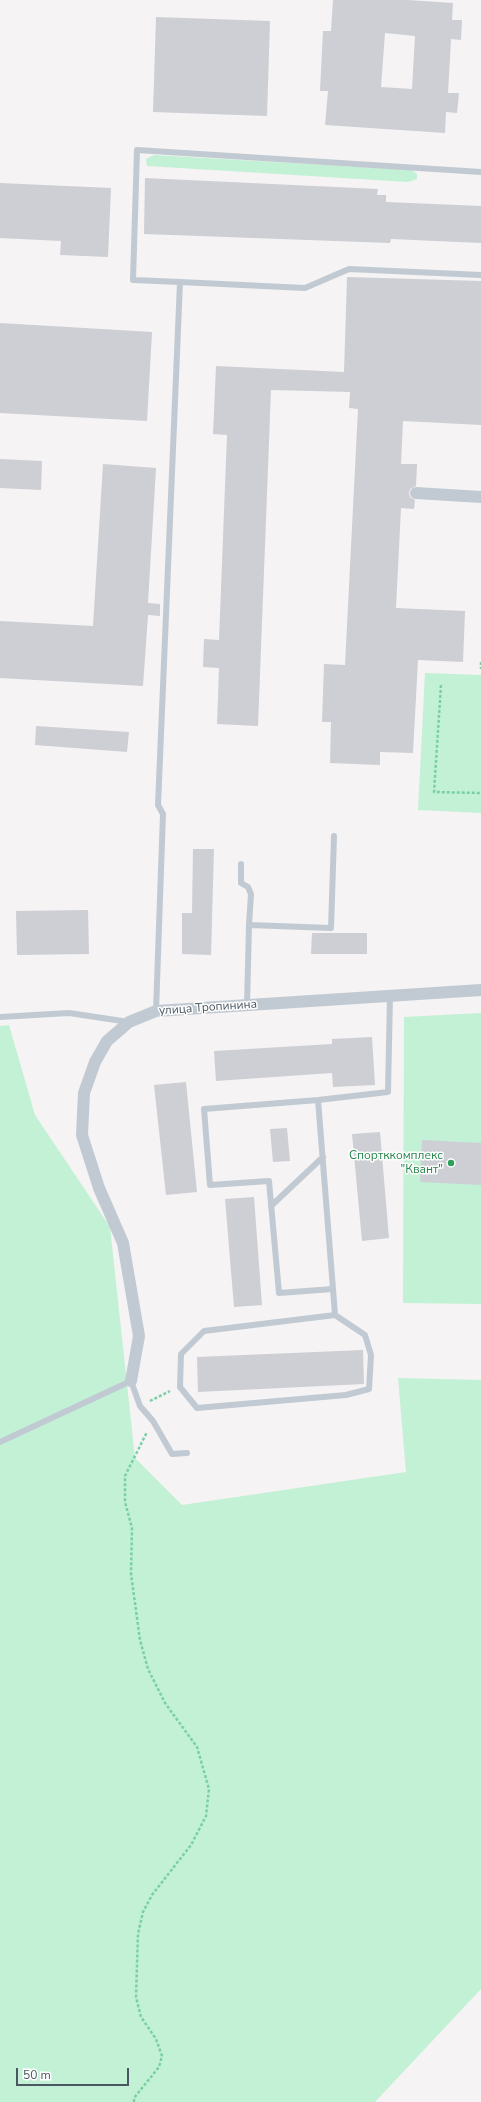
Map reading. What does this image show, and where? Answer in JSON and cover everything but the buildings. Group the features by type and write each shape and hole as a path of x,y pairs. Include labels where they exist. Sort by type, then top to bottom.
{"street":[{"path":"416,494 481,497"},
{"name":"улица Тропинина","path":"131,1381 139,1336 123,1243 100,1188 82,1135 84,1093 95,1062 107,1041 129,1022 156,1011 481,990"}],"lane":[{"path":"481,172 137,150 133,280 305,288 348,269 481,275"},
{"path":"156,1011 163,814 158,805 180,282"},
{"path":"249,925 331,928 334,836"},
{"path":"241,864 241,883 248,887 251,894 247,1005"},
{"path":"333,1289 279,1293 269,1181 210,1185 204,1109 318,1100 388,1092 390,996"},
{"path":"0,1017 69,1013 129,1022"},
{"path":"318,1100 335,1315"},
{"path":"271,1206 322,1157"},
{"path":"335,1315 365,1335 371,1355 369,1389 346,1395 197,1408 180,1387 181,1354 204,1331 335,1315"},
{"path":"0,1442 131,1381 140,1406 153,1421 172,1454 187,1454"}],"path":[{"path":"481,662 481,669"},
{"path":"441,686 434,792 481,793"},
{"path":"140,1406 180,1387"},
{"path":"134,2102 134,2098 159,2067 162,2056 156,2039 141,2017 136,1997 138,1934 143,1912 152,1895 190,1845 206,1816 209,1789 197,1748 165,1703 148,1669 140,1640 131,1574 132,1528 125,1502 125,1476 153,1421"}],"green space":[{"path":"154,155 411,170 417,174 417,179 408,182 147,166 146,159"},
{"path":"425,673 481,675 481,813 418,810"},
{"path":"481,1013 481,1304 403,1303 404,1017"},
{"path":"9,1025 35,1115 110,1227 135,1458 182,1505 406,1472 398,1378 481,1380 481,1989 375,2102 0,2102 0,1026"}],"place":[{"name":"Спортккомплекс \"Квант\"","path":"451,1163"}]}
